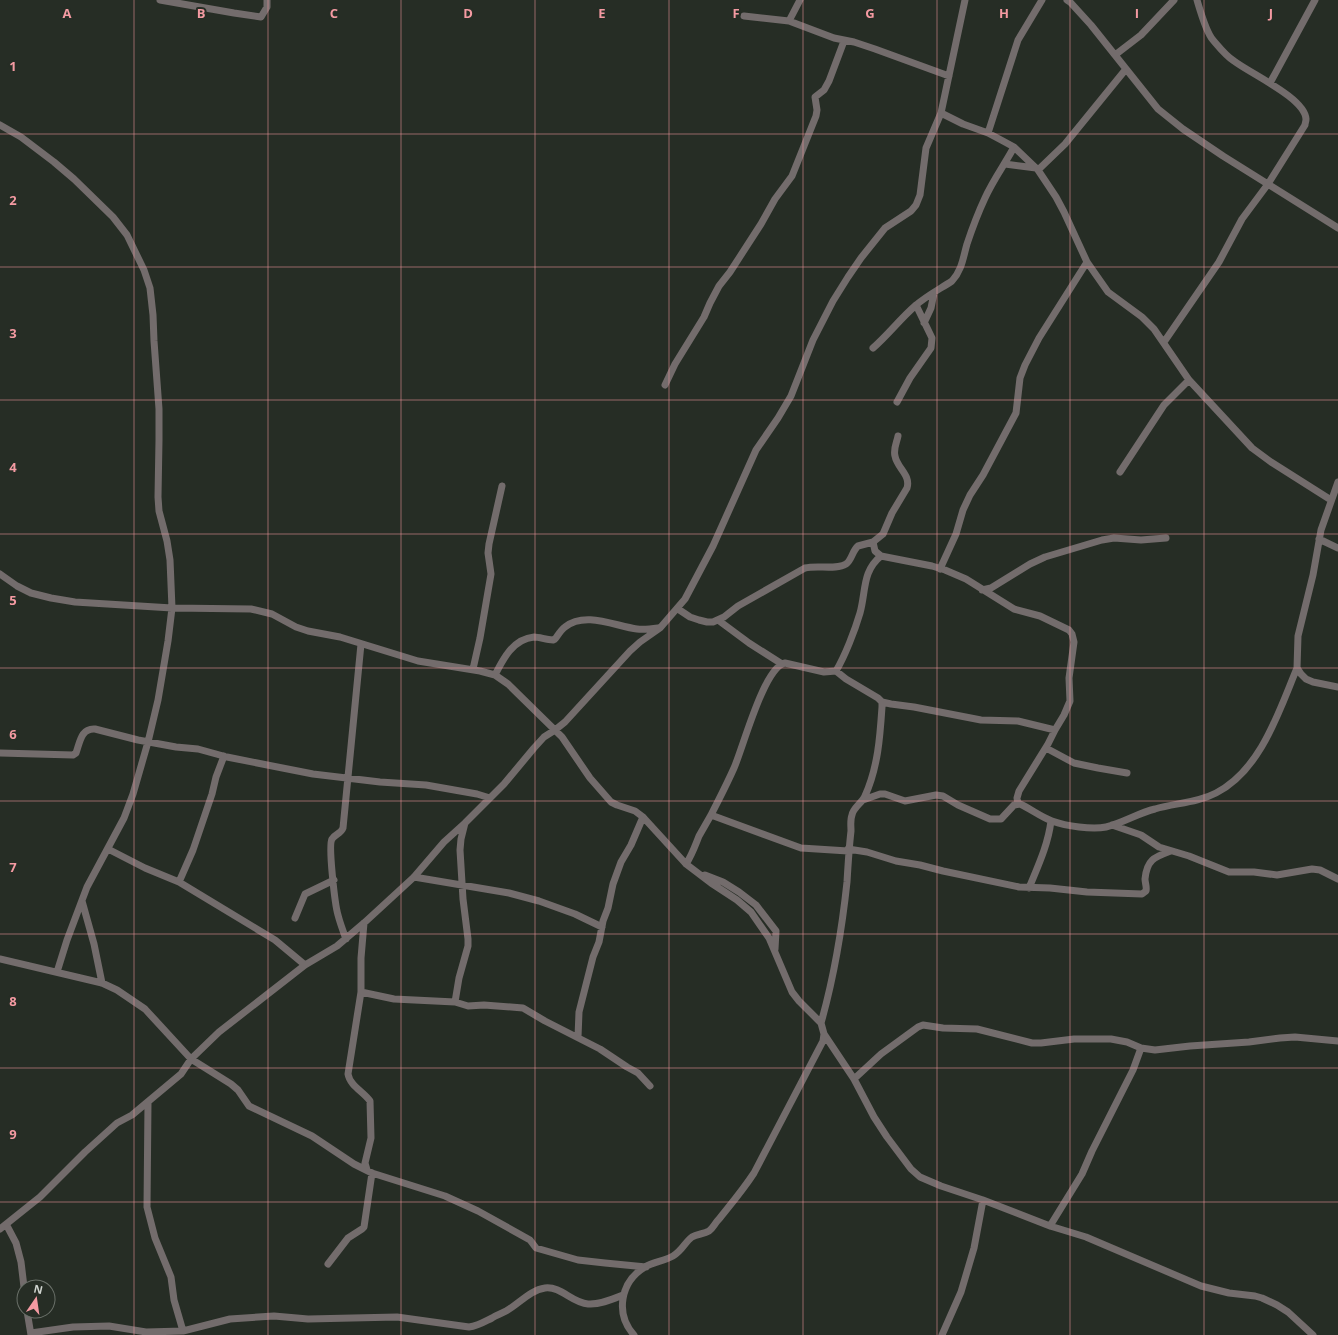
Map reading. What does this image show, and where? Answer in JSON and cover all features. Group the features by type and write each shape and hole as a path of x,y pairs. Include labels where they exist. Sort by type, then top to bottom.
{"street":[{"path":"160,0 234,14 261,17 267,7 267,0"},
{"path":"789,21 800,0"},
{"path":"0,1229 40,1197 85,1152 117,1123 132,1115 148,1103 181,1074 191,1059 219,1032 305,965 337,946 364,923 414,876 444,842 504,784 544,738 572,715 597,685 630,651 660,628 678,609 685,599 713,546 756,450 791,396 813,340 833,301 861,258 885,228 911,211 916,205 920,195 926,148 940,114 964,0"},
{"path":"988,133 1018,40 1042,0"},
{"path":"1115,54 1141,35 1174,0"},
{"path":"1164,342 1219,262 1242,219 1268,184 1305,126 1306,119 1302,109 1296,102 1270,83 1233,61 1211,38 1197,0"},
{"path":"1270,83 1315,0"},
{"path":"1069,1 1115,54 1158,109 1170,120 1223,156 1338,228"},
{"path":"744,16 789,21 834,38 875,49 948,76"},
{"path":"665,385 675,364 704,317 719,286 730,272 761,224 775,199 792,176 816,116 817,110 815,97 824,90 829,81 844,41"},
{"path":"1037,169 1065,144 1126,69"},
{"path":"940,114 988,133 1014,147 1037,169 1056,197 1087,262 1108,292 1142,317 1154,329 1190,380 1252,448 1271,462 1331,500"},
{"path":"0,125 21,137 54,162 113,217 127,235 144,270 150,288 153,315 159,409 159,511 167,541 170,560 172,608 164,668 148,742 133,794 124,818 87,887 67,940 57,972"},
{"path":"873,348 885,338 901,319 916,305 952,281 960,270 974,224 993,183 1014,147"},
{"path":"1005,164 1037,169"},
{"path":"940,569 956,534 963,510 970,495 983,476 1016,413 1020,378 1025,365 1039,338 1087,262"},
{"path":"924,323 931,308 934,293"},
{"path":"897,402 910,378 931,348 932,338 916,305"},
{"path":"1120,472 1164,404 1190,380"},
{"path":"678,609 690,617 698,620 707,622 718,620 738,606 805,568 839,567 846,564 858,546 874,542 883,534 892,513 904,494 908,484 908,478 900,468 895,456 898,436"},
{"path":"1018,804 1051,821 1084,827 1100,827 1112,825 1156,808 1183,804 1216,793 1226,787 1243,772 1259,752 1271,729 1297,668 1298,636 1313,575 1319,539 1338,482"},
{"path":"473,670 491,574 488,553 502,486"},
{"path":"981,590 991,588 1044,557 1102,540 1114,538 1141,540 1166,538"},
{"path":"1319,539 1338,548"},
{"path":"874,542 875,551 881,556 932,566 940,569 966,580 1014,609 1040,616 1069,630 1072,634 1074,642 1069,678 1070,701 1046,748 1019,791 1017,798 1018,804"},
{"path":"836,671 860,612 863,592 872,564 881,556"},
{"path":"0,575 16,586 31,593 75,602 172,608 262,610 296,627 308,631 340,637 418,661 495,675 508,684 567,743 590,778 608,799 614,804 635,811 643,817 686,864 737,900 751,912 766,932 792,992 821,1023 824,1034 854,1079 874,1118 915,1173 927,1181 984,1200 1050,1226 1086,1237 1201,1286 1229,1293 1262,1298 1288,1312 1313,1335"},
{"path":"718,620 749,643 782,664 789,664 824,672 836,671 882,702 976,720 1018,721 1055,730"},
{"path":"495,675 504,657 519,643 535,637 552,640 555,639 566,626 580,621 600,621 638,629 660,628"},
{"path":"346,939 338,916 331,860 332,840 341,833 343,828 361,644"},
{"path":"686,864 693,853 734,767 759,699 773,672 782,664"},
{"path":"1297,668 1306,679 1338,687"},
{"path":"821,1023 828,997 841,924 848,872 848,850 852,813 863,800 876,767 882,702"},
{"path":"0,753 73,755 76,753 83,733 90,729 148,742 198,749 224,756 313,774 380,782 426,785 477,794 490,798"},
{"path":"1046,748 1074,763 1127,773"},
{"path":"179,882 193,850 224,756"},
{"path":"863,800 880,794 885,794 905,801 936,795 943,796 958,805 993,819 1001,819 1018,804"},
{"path":"711,815 801,848 867,852 981,880 1029,888 1142,894 1146,891 1146,878 1149,863 1158,856 1171,851"},
{"path":"578,1037 579,1012 617,874 643,817"},
{"path":"1029,888 1047,845 1051,821"},
{"path":"455,1002 460,971 468,946 461,884 460,839 465,823"},
{"path":"1112,825 1132,831 1159,847 1204,861 1230,872 1254,872 1277,875 1312,869 1320,870 1338,879"},
{"path":"108,849 145,868 179,882 274,940 305,965"},
{"path":"414,876 509,893 549,903 602,927"},
{"path":"295,918 305,894 334,880"},
{"path":"82,901 94,944 102,983"},
{"path":"328,1264 348,1238 364,1227 369,1171 365,1162 371,1138 370,1101 355,1086 348,1074 361,992 361,958 364,923"},
{"path":"0,958 102,983 117,990 145,1010 191,1059 238,1090 249,1106 312,1136 347,1160 369,1171 429,1190 478,1211 530,1240 536,1248 578,1260 646,1267"},
{"path":"361,992 394,999 455,1002 468,1006 484,1005 523,1008 550,1024 600,1049 638,1073 650,1086"},
{"path":"854,1079 881,1054 923,1025 943,1028 977,1029 1032,1043 1074,1039 1107,1039 1127,1042 1141,1048 1154,1050 1294,1037 1338,1041"},
{"path":"634,1335 624,1320 623,1295 628,1284 638,1272 646,1267 674,1256 691,1238 708,1232 743,1190 754,1173 807,1074 823,1041 824,1034"},
{"path":"1050,1226 1082,1174 1133,1070 1141,1048"},
{"path":"148,1103 149,1134 146,1191 147,1207 155,1238 171,1277 174,1300 183,1331"},
{"path":"942,1335 961,1292 974,1248 984,1200"},
{"path":"6,1224 16,1243 21,1262 23,1279"},
{"path":"28,1319 31,1334 73,1327 109,1326 146,1332 183,1331 230,1319 274,1316 308,1319 397,1317 469,1328 477,1327 494,1316 505,1312 530,1293 543,1288 553,1288 581,1303 588,1304 611,1300 623,1295"}]}
